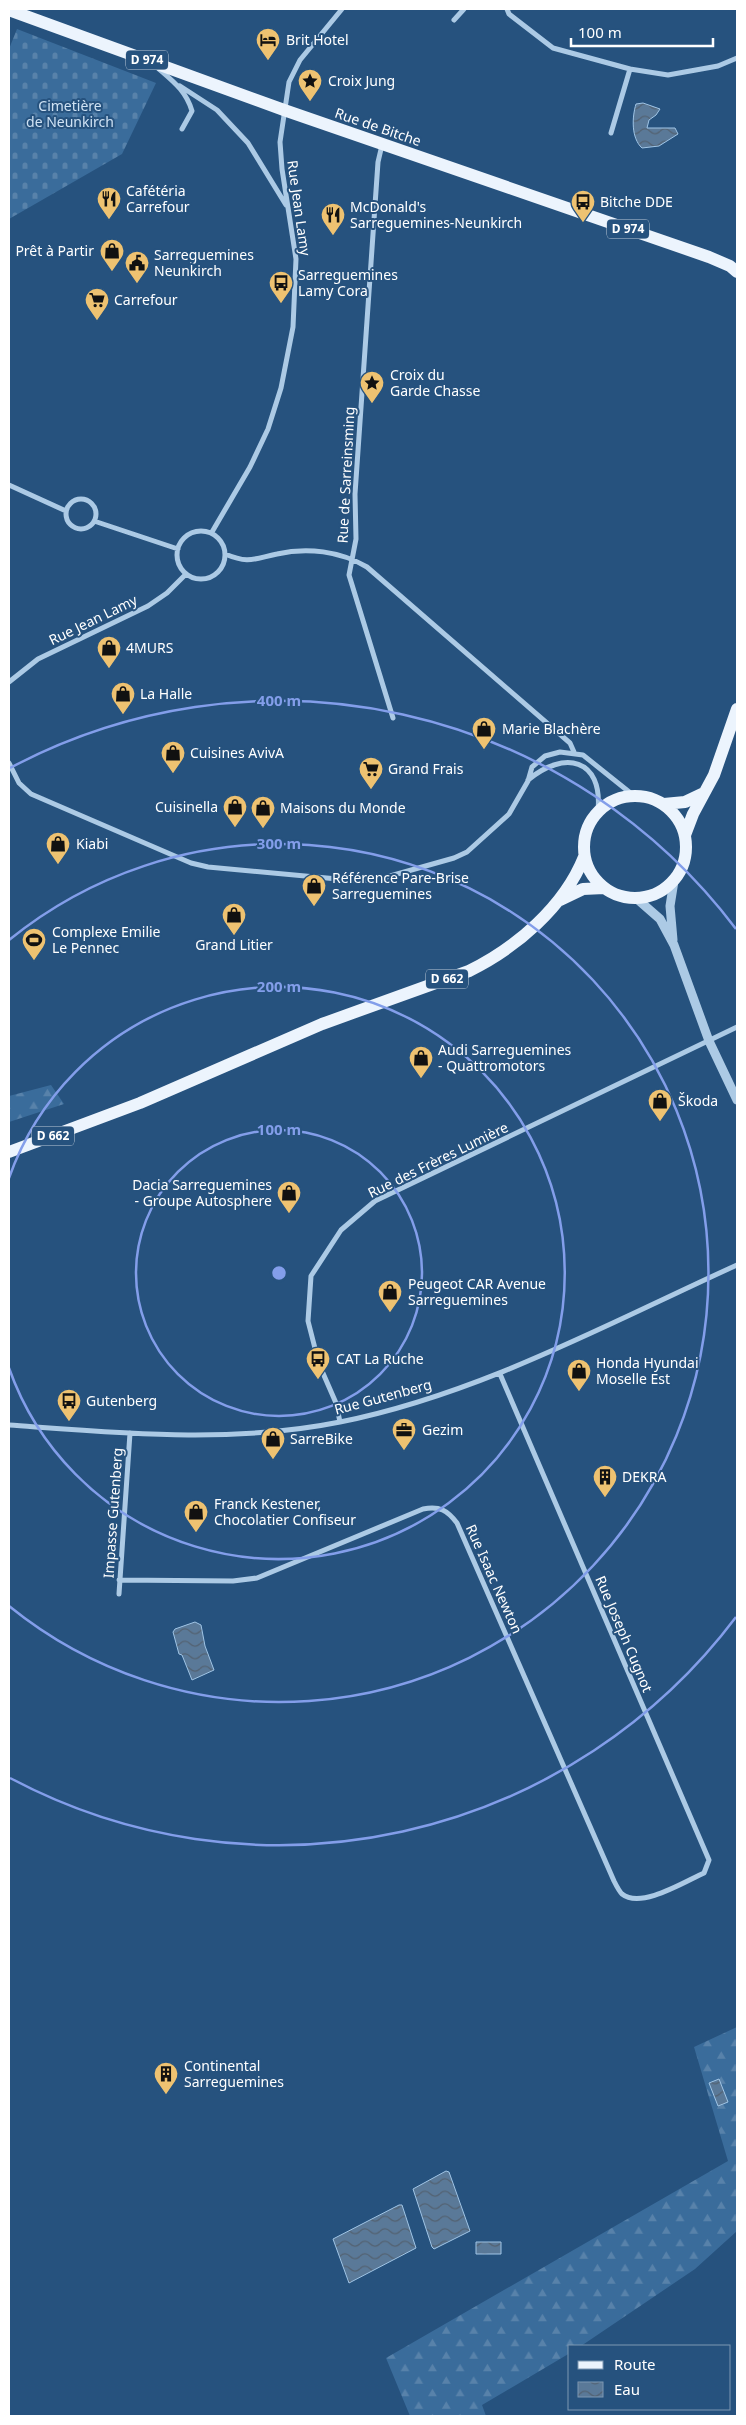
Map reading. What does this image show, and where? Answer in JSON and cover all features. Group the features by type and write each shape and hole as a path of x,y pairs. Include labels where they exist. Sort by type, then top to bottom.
{"main road":[{"name":"Rue de Bitche","path":"9,10 284,110 709,257 730,266 737,272"},
{"path":"685,835 693,814 714,775 737,709"},
{"path":"664,804 685,802 705,793"},
{"path":"633,795 644,796 664,804 678,817 685,835 686,854 680,873 657,894 636,898 619,896 604,888 591,874 584,857 585,832 598,811 620,797 633,795"},
{"name":"D 662","path":"9,1152 140,1103 322,1024 469,971 507,949 554,904 574,878 584,857"},
{"name":"D 662","path":"554,904 583,889 604,888"}],"street":[{"name":"Rue Jean Lamy","path":"212,532 250,468 268,429 281,388 293,327 296,262 280,142 289,82 300,60 342,9"},
{"path":"454,20 464,9"},
{"path":"507,9 509,14 553,48 630,69 668,75 718,66 737,58"},
{"path":"149,60 180,86 217,110 248,143 288,208"},
{"path":"611,133 630,69"},
{"path":"180,86 188,99 192,111 182,129"},
{"name":"Rue de Sarreinsming","path":"382,144 378,162 355,494 356,539 352,558 367,567 570,743 574,752 598,765 633,795"},
{"path":"9,485 66,511"},
{"path":"74,501 87,501 94,508 94,521 88,528 75,529 68,523 66,511 74,501"},
{"path":"94,521 178,548"},
{"path":"192,532 212,532 221,540 225,554 221,568 208,578 199,579 186,574 177,560 178,548 185,536 192,532"},
{"path":"225,554 246,561 296,552 320,551 352,558 349,575 393,718"},
{"name":"Rue Jean Lamy","path":"9,682 38,659 148,606 167,593 186,574"},
{"path":"9,763 19,783 31,794 199,866 359,881 383,878 447,860 467,852 509,814 528,781 532,767 545,756 560,752 574,752"},
{"path":"528,781 544,768 554,763 571,762 588,771 596,785 598,811"},
{"path":"674,880 670,912 674,945"},
{"path":"636,898 660,920 674,945 709,1041 737,1100"},
{"name":"Rue des Frères Lumière","path":"340,1422 336,1403 319,1364 308,1321 312,1276 341,1230 375,1201 737,1027"},
{"name":"Rue Gutenberg","path":"9,1426 130,1434 211,1436 340,1422 397,1407 500,1374 737,1265"},
{"name":"Rue Joseph Cugnot","path":"500,1374 709,1860 704,1873 674,1886"},
{"name":"Impasse Gutenberg","path":"119,1594 130,1434"},
{"name":"Rue Isaac Newton","path":"120,1580 233,1581 257,1578 423,1509 434,1507 448,1511 457,1523 614,1881 622,1894 632,1899 643,1900 674,1886"}],"green space":[{"name":"Cimetière de Neunkirch","path":"17,29 156,83 122,154 9,219 9,49"},
{"path":"51,1085 64,1104 9,1122 9,1096"},
{"path":"737,2027 737,2231 695,2269 582,2345 568,2345 568,2354 482,2405 486,2416 410,2416 386,2358 728,2161 694,2047"}],"water":[{"path":"643,103 660,109 649,120 647,128 675,128 678,134 659,146 642,148 638,144 634,133 633,121 636,104"},
{"path":"195,1622 201,1625 205,1646 214,1670 192,1680 182,1655 179,1654 173,1632 175,1629"},
{"path":"719,2079 728,2102 718,2106 709,2083"},
{"path":"446,2171 449,2172 470,2231 434,2249 413,2189"},
{"path":"402,2205 416,2248 349,2283 333,2239"},
{"path":"476,2242 501,2242 501,2254 476,2254"}],"place":[{"name":"Brit Hotel","path":"268,61"},
{"name":"Croix Jung","path":"310,102"},
{"name":"Cafétéria Carrefour","path":"109,220"},
{"name":"Bitche DDE","path":"583,223"},
{"name":"McDonald's Sarreguemines-Neunkirch","path":"333,236"},
{"name":"Prêt à Partir","path":"112,272"},
{"name":"Sarreguemines Neunkirch","path":"137,284"},
{"name":"Sarreguemines Lamy Cora","path":"281,304"},
{"name":"Carrefour","path":"97,321"},
{"name":"Croix du Garde Chasse","path":"372,404"},
{"name":"4MURS","path":"109,669"},
{"name":"La Halle","path":"123,715"},
{"name":"Marie Blachère","path":"484,750"},
{"name":"Cuisines AvivA","path":"173,774"},
{"name":"Grand Frais","path":"371,790"},
{"name":"Cuisinella","path":"235,828"},
{"name":"Maisons du Monde","path":"263,829"},
{"name":"Kiabi","path":"58,865"},
{"name":"Référence Pare-Brise Sarreguemines","path":"314,907"},
{"name":"Grand Litier","path":"234,936"},
{"name":"Complexe Emilie Le Pennec","path":"34,961"},
{"name":"Audi Sarreguemines - Quattromotors","path":"421,1079"},
{"name":"Škoda","path":"660,1122"},
{"name":"Dacia Sarreguemines - Groupe Autosphere","path":"289,1214"},
{"name":"Peugeot CAR Avenue Sarreguemines","path":"390,1313"},
{"name":"CAT La Ruche","path":"318,1380"},
{"name":"Honda Hyundai Moselle Est","path":"579,1392"},
{"name":"Gutenberg","path":"69,1422"},
{"name":"Gezim","path":"404,1451"},
{"name":"SarreBike","path":"273,1460"},
{"name":"DEKRA","path":"605,1498"},
{"name":"Franck Kestener, Chocolatier Confiseur","path":"196,1533"},
{"name":"Continental Sarreguemines","path":"166,2095"}]}
